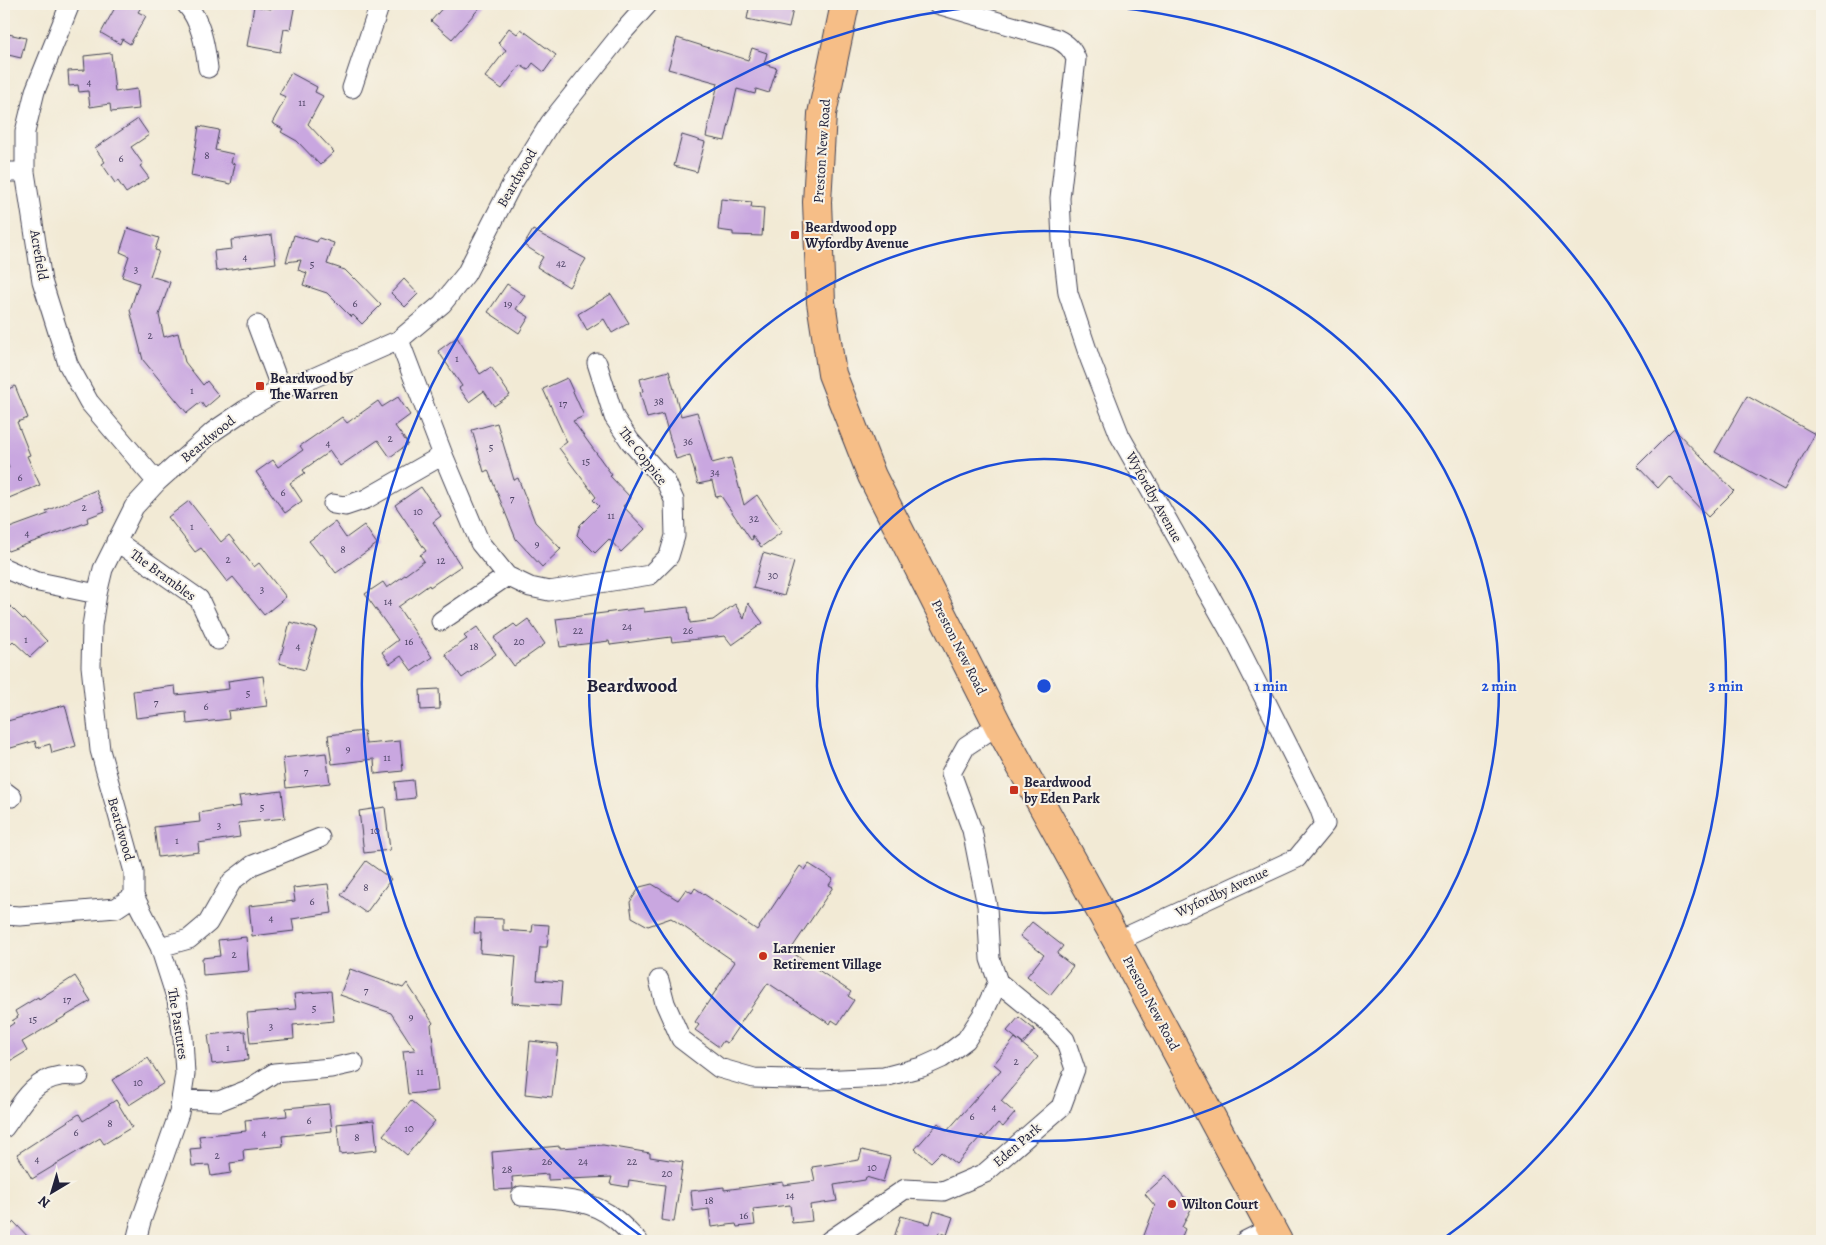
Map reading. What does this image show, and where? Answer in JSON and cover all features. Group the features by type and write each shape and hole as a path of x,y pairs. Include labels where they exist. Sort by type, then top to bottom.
{"highway":[{"name":"Preston New Road","path":"845,4 822,114 818,202 821,302 832,374 872,476 998,725 1117,941 1274,1235"}],"street":[{"name":"Acrefield","path":"70,4 35,91 25,132 25,172 42,281 68,364 89,402 157,482"},
{"path":"186,4 194,12 208,68"},
{"path":"352,88 379,7 382,4"},
{"name":"Beardwood","path":"134,896 134,872 100,750 91,666 92,626 97,594 104,569 134,507 157,482 214,431 245,410 281,389 314,378 399,340 442,304 466,274 512,184 537,142 564,105 648,4"},
{"name":"Wyfordby Avenue","path":"938,4 1057,40 1065,43 1073,50 1076,59 1060,198 1062,240 1068,293 1090,359 1120,436 1237,644 1319,807 1325,824 1297,858 1117,941"},
{"path":"4,172 25,172"},
{"path":"257,325 281,389"},
{"name":"The Coppice","path":"399,340 443,455 480,543 507,576 530,587 549,592 650,575 669,556 675,536 674,500 666,482 630,441 614,417 598,362"},
{"path":"333,504 345,506 366,499 443,455"},
{"name":"The Brambles","path":"116,542 199,599 218,640"},
{"path":"4,568 34,581 97,594"},
{"path":"442,621 507,576"},
{"path":"659,980 665,1003 681,1039 719,1068 754,1078 820,1080 884,1077 922,1067 942,1058 966,1040 983,1014 998,982 990,959 987,906 972,830 951,773 966,746 998,725"},
{"path":"160,947 189,939 208,923 232,881 253,865 320,838"},
{"path":"4,915 20,916 116,908 134,896"},
{"name":"The Pastures","path":"134,896 160,947 177,1000 183,1038 185,1074 179,1112 140,1221 136,1241"},
{"name":"Eden Park","path":"829,1241 905,1189 943,1191 985,1173 1061,1107 1075,1069 1065,1040 1052,1026 998,982"},
{"path":"181,1099 219,1101 246,1090 274,1073 331,1068 354,1063"},
{"path":"4,1128 35,1087 60,1076 79,1076"},
{"path":"521,1196 580,1201 597,1206 615,1218 638,1241"},
{"path":"1245,1241 1274,1235"}],"building":[{"path":"117,4 143,4 138,12 146,16 130,44 122,39 120,44 101,33"},
{"path":"272,4 295,4 290,30 284,29 280,52 247,46 254,6 271,9"},
{"path":"446,4 483,4 452,39 431,21"},
{"path":"750,4 794,4 789,28 747,19"},
{"path":"509,28 517,34 521,29 556,55 544,72 533,63 528,70 520,65 502,89 485,77 506,50 498,43"},
{"path":"4,33 26,38 21,58 4,54"},
{"path":"677,38 748,60 752,48 767,53 764,64 777,68 769,93 756,89 755,94 737,89 725,141 706,137 718,83 668,69"},
{"path":"111,53 115,92 137,89 139,109 111,112 110,104 90,107 88,91 79,92 78,85 69,86 68,71 85,70 84,56"},
{"path":"291,73 317,87 315,92 323,96 308,124 334,152 320,165 297,141 281,132 283,129 272,123 286,97 279,94"},
{"path":"138,119 149,135 131,147 143,164 140,166 149,178 126,193 118,181 115,183 102,164 105,162 95,148"},
{"path":"199,126 219,130 215,150 233,154 231,163 235,164 231,184 191,176"},
{"path":"682,135 705,142 697,172 674,166"},
{"path":"721,199 752,202 751,207 764,208 762,236 733,235 733,232 718,230"},
{"path":"128,228 159,238 155,250 159,251 150,276 170,282 159,315 164,337 178,333 185,362 203,385 207,381 219,396 205,408 201,402 187,413 143,360 130,310 139,283 122,277 129,256 120,252"},
{"path":"533,230 586,259 569,287 537,267 543,257 524,245"},
{"path":"272,235 276,263 216,271 214,251 232,249 231,240"},
{"path":"294,235 317,242 319,238 334,243 327,264 345,270 381,305 362,324 353,315 351,317 327,293 303,285 307,273 298,270 301,260 286,262"},
{"path":"404,279 418,294 405,307 391,293"},
{"path":"507,284 525,296 516,309 529,317 519,333 488,312"},
{"path":"611,294 629,323 612,333 604,319 587,330 578,314"},
{"path":"457,337 480,374 491,367 510,395 494,406 484,391 469,402 459,388 462,386 438,351"},
{"path":"669,371 681,416 697,412 712,463 731,458 744,505 757,495 782,532 761,547 752,535 753,539 751,540 721,496 716,497 712,481 698,484 690,455 676,459 663,414 647,418 640,392 643,391 640,379"},
{"path":"567,378 584,416 573,421 612,475 610,476 631,498 623,506 645,529 621,552 609,539 595,553 577,535 580,525 599,506 593,500 596,497 559,448 567,442 543,389"},
{"path":"15,386 28,418 17,422 30,455 27,456 40,485 9,498 4,486 4,470 9,468 4,455 4,391"},
{"path":"1747,396 1815,434 1784,490 1715,452"},
{"path":"398,397 410,415 395,426 408,444 390,457 378,440 340,466 330,451 303,470 305,473 290,483 302,501 285,513 256,472 273,460 278,467 303,450 300,446 342,417 347,423 378,401 382,407"},
{"path":"497,423 514,480 518,478 535,522 561,549 542,567 516,539 488,470 484,472 472,430"},
{"path":"1674,429 1734,491 1708,517 1669,476 1658,488 1637,466"},
{"path":"421,487 441,516 433,522 461,566 430,587 429,585 398,607 432,657 412,671 401,656 390,664 382,652 398,640 365,594 383,582 387,588 424,561 420,555 426,551 395,505"},
{"path":"96,490 105,511 87,518 88,522 8,551 4,540 4,530 48,514 46,511"},
{"path":"189,501 221,542 229,535 254,567 259,563 286,597 264,615 233,577 227,582 201,548 195,552 168,517"},
{"path":"335,522 346,538 364,525 377,544 336,573 322,554 320,555 309,541"},
{"path":"763,553 794,562 784,596 753,588"},
{"path":"4,600 47,641 30,657 13,641 11,643 4,635"},
{"path":"748,603 763,623 732,645 725,636 672,642 671,637 610,645 609,641 560,647 556,619 644,608 644,612 688,607 690,623 713,620 735,604 744,619"},
{"path":"528,619 545,644 514,666 494,638 514,624 517,627"},
{"path":"290,622 317,629 305,670 279,663"},
{"path":"477,627 496,654 462,678 445,654 467,639 464,636"},
{"path":"263,676 267,706 228,711 229,719 187,724 186,712 136,718 133,691 175,686 176,695 229,689 228,681"},
{"path":"439,689 440,709 421,710 420,690"},
{"path":"65,705 76,746 52,753 50,744 37,748 35,741 4,750 4,722"},
{"path":"364,731 366,744 400,741 403,771 375,774 374,759 332,764 328,735"},
{"path":"326,753 330,783 286,788 283,758"},
{"path":"413,780 415,798 397,800 395,782"},
{"path":"282,791 285,818 238,823 240,837 198,843 199,852 158,857 154,827 200,822 199,813 241,806 239,796"},
{"path":"385,807 390,850 364,853 359,811"},
{"path":"366,861 391,879 366,913 341,895"},
{"name":"Larmenier Retirement Village","path":"809,864 833,879 829,885 833,887 790,951 851,992 848,996 854,1000 838,1024 832,1020 830,1024 768,983 727,1043 723,1041 719,1047 695,1030 699,1025 695,1022 735,962 671,918 648,926 632,917 630,902 640,887 652,884 678,900 686,889 692,893 695,888 757,930 800,866 805,870"},
{"path":"328,884 332,913 292,919 294,931 252,936 249,906 295,901 293,888"},
{"path":"475,918 503,919 503,930 532,932 533,924 549,925 547,947 540,947 537,980 562,982 560,1006 512,1003 516,956 480,953 481,933 474,933"},
{"path":"1032,922 1063,946 1057,954 1073,966 1050,995 1027,976 1044,955 1020,936"},
{"path":"246,937 249,971 203,975 202,958 220,956 218,940"},
{"path":"350,969 403,988 407,983 433,1023 431,1025 438,1091 408,1094 403,1051 415,1050 391,1013 340,995"},
{"path":"75,976 91,1001 22,1042 27,1051 4,1065 4,1030 14,1023 12,1021 18,1017 15,1011 38,997 39,999"},
{"path":"331,991 334,1021 293,1025 294,1039 250,1043 247,1013 296,1009 294,994"},
{"path":"1019,1017 1035,1030 1023,1044 1007,1031"},
{"path":"245,1031 248,1060 212,1064 208,1035"},
{"path":"1015,1038 1038,1057 1001,1101 1015,1113 1003,1127 998,1123 985,1138 982,1135 956,1164 941,1152 931,1162 915,1149 938,1123 947,1131 1001,1070 994,1064"},
{"path":"530,1041 558,1044 552,1097 525,1094"},
{"path":"148,1058 164,1083 129,1105 112,1080"},
{"path":"116,1100 132,1127 104,1144 100,1138 32,1179 17,1154 79,1114 83,1121"},
{"path":"411,1101 435,1121 407,1155 383,1135"},
{"path":"329,1104 332,1131 282,1136 283,1146 243,1150 244,1161 230,1163 231,1173 211,1176 209,1165 192,1166 190,1149 201,1148 199,1136 246,1131 245,1120 287,1116 286,1108"},
{"path":"374,1120 377,1150 340,1154 337,1124"},
{"path":"603,1145 650,1153 650,1157 683,1162 674,1222 661,1220 665,1185 629,1180 628,1187 610,1184 612,1177 548,1180 548,1174 512,1177 513,1189 495,1190 492,1152 560,1146 560,1148"},
{"path":"862,1150 890,1157 883,1182 866,1177 865,1180 834,1185 837,1201 810,1205 812,1221 792,1223 790,1205 753,1209 755,1225 737,1227 736,1224 711,1227 709,1209 693,1211 691,1191 724,1187 724,1190 783,1182 783,1185 815,1181 812,1167 859,1160"},
{"name":"Wilton Court","path":"1166,1175 1184,1197 1190,1200 1191,1209 1182,1227 1185,1229 1180,1241 1152,1241 1143,1238 1155,1206 1145,1194"},
{"path":"934,1211 953,1217 947,1235 939,1232 937,1241 893,1241 901,1216 930,1224"},
{"path":"14,1222 32,1241 4,1241 4,1231"}],"place":[{"name":"Beardwood opp Wyfordby Avenue","path":"795,235"},
{"name":"Beardwood by The Warren","path":"260,386"},
{"name":"Beardwood by Eden Park","path":"1014,790"},
{"name":"Larmenier Retirement Village","path":"763,956"},
{"name":"Wilton Court","path":"1172,1204"}],"district":[{"name":"Beardwood","path":"632,686"}]}
